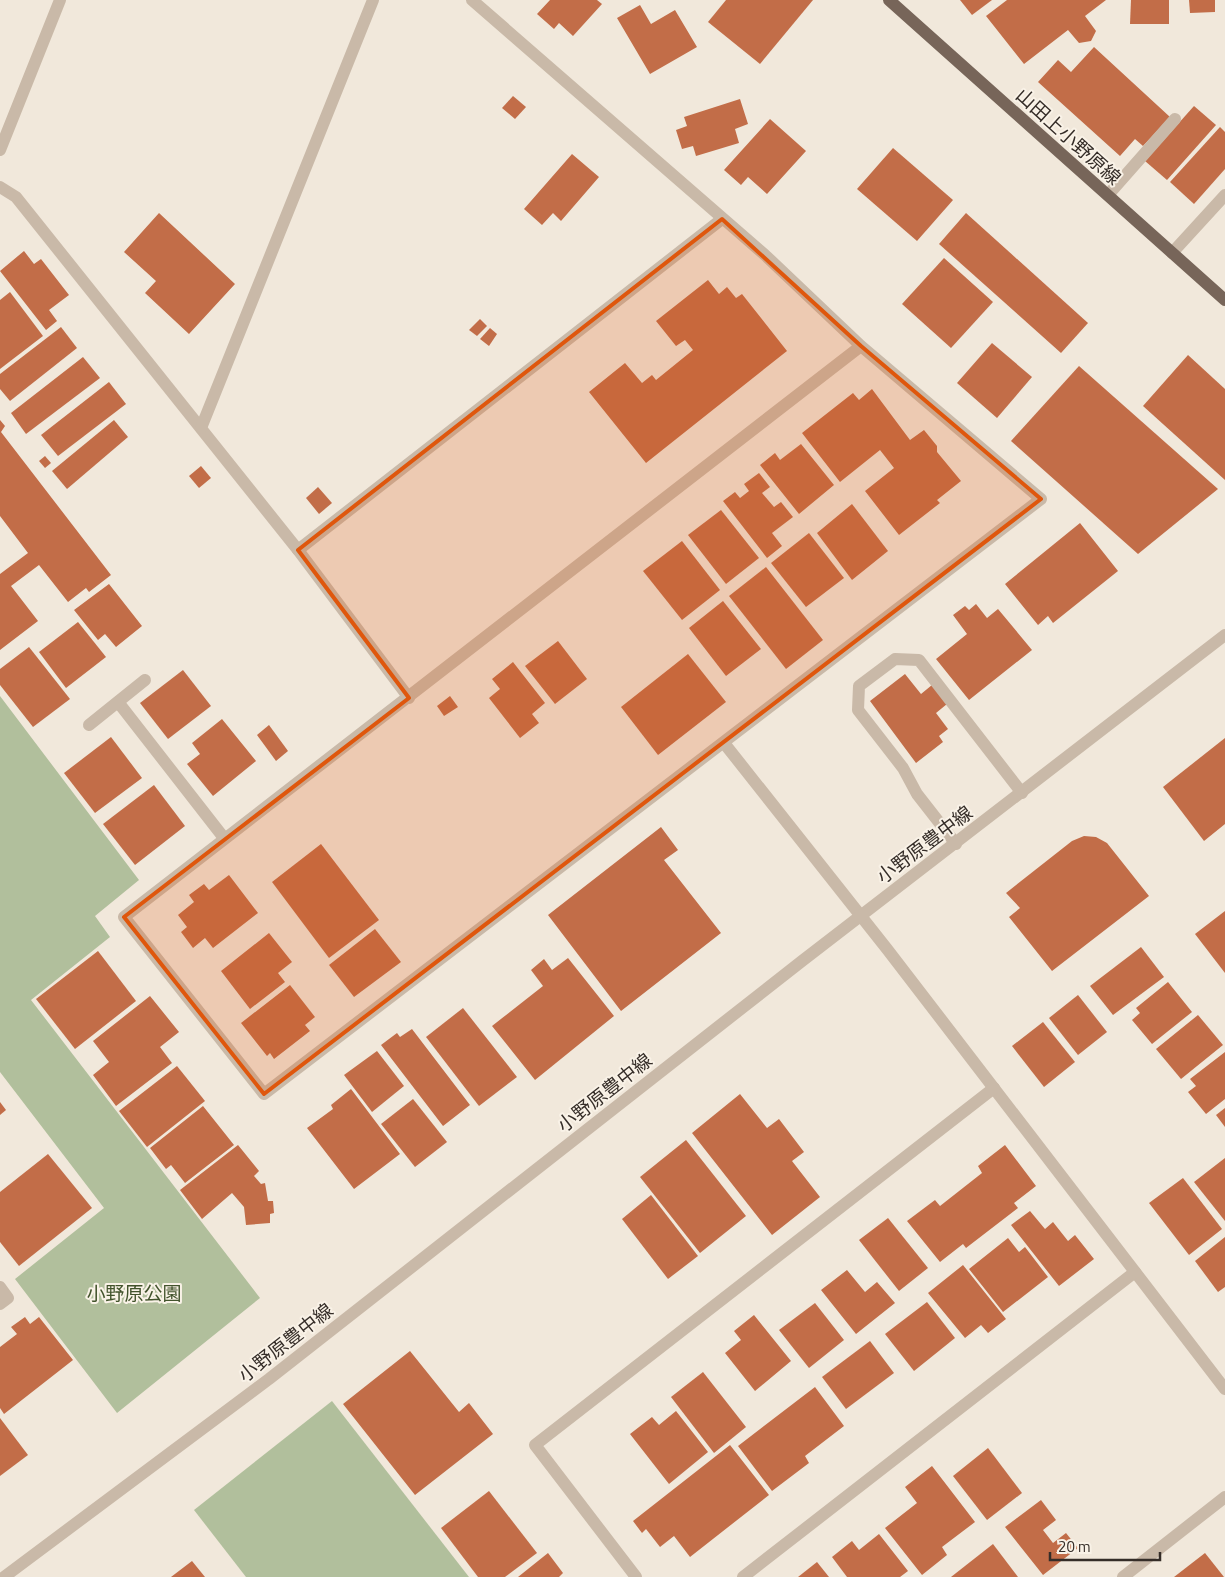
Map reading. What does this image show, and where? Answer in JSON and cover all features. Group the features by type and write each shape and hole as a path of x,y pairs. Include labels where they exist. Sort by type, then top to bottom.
{"main road":[{"name":"山田上小野原線","path":"889,0 1225,300"}],"street":[{"path":"0,150 60,0"},
{"path":"201,428 373,0"},
{"path":"472,0 765,255 861,346 1041,499 264,1094 124,917 861,346"},
{"path":"1108,195 1175,118"},
{"path":"0,187 16,197 201,428 298,550 409,698"},
{"path":"1172,253 1225,195"},
{"path":"298,550 722,219"},
{"name":"小野原豊中線","path":"4,1577 270,1379 860,916 956,844 1225,635"},
{"path":"956,844 917,794 903,768 858,710 859,686 894,660 919,660 1022,793"},
{"path":"88,724 145,680"},
{"path":"118,702 224,838"},
{"path":"724,743 994,1088 1225,1389"},
{"path":"636,1577 535,1445 994,1088"},
{"path":"743,1577 1135,1272"},
{"path":"0,1287 8,1298 0,1304"},
{"path":"1123,1577 1225,1497"}],"highlighted area":[{"path":"722,219 861,346 1041,499 264,1094 124,917 409,698 298,550"}],"green space":[{"name":"小野原公園","path":"0,696 139,880 95,916 110,937 31,1000 260,1298 117,1413 15,1279 104,1208 0,1072"},
{"path":"332,1401 469,1577 246,1577 194,1510"}],"building":[{"path":"550,0 597,0 602,4 573,36 559,23 554,29 537,14"},
{"path":"726,0 813,0 760,64 708,22"},
{"path":"960,0 992,0 972,15"},
{"path":"1007,0 1106,0 1085,16 1096,31 1091,41 1079,43 1068,30 1024,64 986,16"},
{"path":"1131,0 1169,0 1169,24 1130,24"},
{"path":"1189,0 1215,0 1215,12 1190,13"},
{"path":"640,5 651,24 675,10 697,47 650,74 617,18"},
{"path":"1094,47 1170,117 1143,146 1135,139 1120,156 1038,82 1058,60 1071,72"},
{"path":"513,96 526,107 515,119 502,108"},
{"path":"740,99 748,124 735,129 739,143 696,156 693,146 682,149 676,130 687,126 684,117"},
{"path":"1194,106 1216,125 1167,180 1145,161"},
{"path":"770,119 806,151 767,194 748,177 741,185 724,170"},
{"path":"1220,127 1225,132 1225,169 1194,204 1170,182"},
{"path":"893,148 953,200 917,241 857,189"},
{"path":"572,154 599,177 561,221 553,213 542,225 524,209"},
{"path":"159,213 235,284 189,334 145,293 156,281 124,252"},
{"path":"966,213 1088,323 1061,353 939,244"},
{"path":"24,251 34,264 41,259 69,295 49,310 57,321 46,330 0,271"},
{"path":"944,258 993,302 951,348 902,304"},
{"path":"708,280 719,294 727,287 736,298 742,294 787,351 646,463 589,392 625,363 642,383 652,375 656,380 693,350 685,340 676,346 656,321"},
{"path":"10,292 43,336 0,369 0,300"},
{"path":"480,319 487,326 477,336 469,330"},
{"path":"61,327 77,348 10,401 0,389 0,374"},
{"path":"490,328 497,334 489,346 480,339"},
{"path":"992,343 1032,377 997,418 957,383"},
{"path":"1188,355 1225,389 1225,480 1143,406"},
{"path":"83,357 100,378 26,434 11,413"},
{"path":"1079,366 1218,489 1138,554 1011,441"},
{"path":"109,382 126,404 58,456 41,435"},
{"path":"872,389 910,440 924,430 937,446 937,452 961,481 937,500 940,503 899,535 865,491 894,468 880,450 840,482 802,433 853,393 859,400"},
{"path":"0,420 5,426 1,432 111,575 89,592 86,588 68,602 39,565 11,586 38,621 0,650 0,574 28,553 0,516"},
{"path":"114,420 128,437 67,489 52,471"},
{"path":"801,444 834,485 799,514 760,465 775,453 780,460"},
{"path":"45,456 51,463 45,468 39,461"},
{"path":"201,466 211,478 199,488 189,476"},
{"path":"759,473 770,487 762,493 774,507 781,502 793,517 772,533 782,546 767,558 723,501 735,492 740,498 749,491 744,484"},
{"path":"318,487 332,503 319,514 306,498"},
{"path":"852,504 888,551 852,580 817,533"},
{"path":"721,510 759,558 726,584 688,535"},
{"path":"1080,523 1118,571 1053,623 1048,616 1038,625 1005,584"},
{"path":"809,533 844,578 806,607 771,563"},
{"path":"682,541 720,590 682,620 643,571"},
{"path":"766,567 823,640 786,669 729,596"},
{"path":"109,584 142,626 116,647 105,634 98,640 74,610"},
{"path":"723,601 761,649 726,676 689,628"},
{"path":"976,604 987,618 998,609 1032,650 969,700 936,659 967,634 953,615 965,606 969,610"},
{"path":"78,622 106,657 66,688 39,652"},
{"path":"558,641 587,679 555,704 525,666"},
{"path":"29,647 70,699 33,727 0,685 0,669"},
{"path":"688,654 726,702 658,755 621,707"},
{"path":"513,662 545,703 532,714 539,723 520,738 489,698 500,689 492,679"},
{"path":"183,670 211,706 168,739 140,703"},
{"path":"905,674 921,694 932,685 947,704 936,713 948,729 939,736 943,742 916,763 870,701"},
{"path":"450,696 458,707 444,716 437,706"},
{"path":"222,719 256,761 213,796 187,764 200,754 192,743"},
{"path":"269,725 288,751 276,761 257,735"},
{"path":"111,737 142,778 95,813 64,773"},
{"path":"1225,738 1225,824 1204,841 1163,787"},
{"path":"154,785 185,826 135,865 103,824"},
{"path":"661,827 678,850 664,860 721,933 621,1011 548,915"},
{"path":"1084,836 1096,837 1107,843 1149,896 1052,971 1009,917 1020,908 1006,893 1072,841"},
{"path":"321,844 379,920 329,958 272,882"},
{"path":"229,875 258,913 213,948 205,938 193,948 181,932 187,927 178,915 194,902 189,895 204,884 209,890"},
{"path":"1225,911 1225,973 1195,934"},
{"path":"375,929 401,962 354,997 329,965"},
{"path":"269,933 292,962 278,973 285,982 250,1009 221,971"},
{"path":"1141,947 1164,977 1113,1015 1090,986"},
{"path":"98,951 136,1001 75,1049 36,999"},
{"path":"568,958 614,1016 535,1080 492,1026 543,986 531,970 544,959 552,970"},
{"path":"1168,982 1192,1012 1152,1044 1132,1020 1140,1013 1136,1008"},
{"path":"290,985 315,1017 305,1025 310,1031 274,1059 270,1053 267,1056 241,1023"},
{"path":"1078,995 1107,1032 1078,1055 1049,1018"},
{"path":"150,996 179,1032 160,1047 172,1063 116,1106 93,1075 109,1062 93,1041"},
{"path":"463,1008 517,1077 479,1106 426,1037"},
{"path":"1198,1015 1223,1045 1181,1079 1156,1049"},
{"path":"1043,1022 1075,1062 1044,1087 1012,1046"},
{"path":"412,1029 470,1105 443,1126 381,1045 397,1033 400,1037"},
{"path":"377,1051 404,1086 372,1112 344,1075"},
{"path":"1225,1052 1225,1099 1206,1114 1188,1092 1196,1086 1190,1079"},
{"path":"177,1066 205,1101 147,1147 119,1111"},
{"path":"351,1089 400,1154 354,1189 307,1128 333,1109 331,1105"},
{"path":"740,1094 767,1128 779,1119 804,1152 792,1161 820,1197 772,1235 692,1133"},
{"path":"413,1099 447,1142 415,1167 381,1124"},
{"path":"0,1102 6,1110 0,1115"},
{"path":"203,1106 234,1145 185,1183 171,1165 166,1169 150,1148"},
{"path":"1225,1108 1225,1127 1216,1115"},
{"path":"686,1140 746,1216 700,1253 640,1177"},
{"path":"238,1145 259,1171 254,1176 261,1184 265,1183 268,1201 273,1201 274,1213 270,1214 270,1223 246,1225 244,1207 232,1193 202,1219 180,1190"},
{"path":"1005,1145 1036,1186 1014,1203 1018,1208 966,1248 963,1244 940,1262 907,1221 935,1200 940,1206 982,1173 978,1166"},
{"path":"48,1154 92,1208 19,1266 0,1242 0,1192"},
{"path":"1225,1158 1225,1221 1194,1182"},
{"path":"1183,1178 1222,1229 1189,1255 1149,1203"},
{"path":"651,1195 698,1256 668,1279 622,1219"},
{"path":"1030,1211 1045,1229 1053,1222 1068,1241 1075,1235 1094,1259 1059,1286 1011,1225"},
{"path":"888,1218 928,1268 899,1291 859,1240"},
{"path":"1225,1237 1225,1287 1218,1292 1195,1261"},
{"path":"1008,1238 1019,1252 1025,1247 1048,1277 1003,1312 969,1269"},
{"path":"963,1265 1006,1319 988,1333 981,1325 965,1338 928,1293"},
{"path":"847,1270 865,1292 877,1282 895,1303 856,1334 821,1290"},
{"path":"927,1302 955,1338 914,1371 885,1334"},
{"path":"815,1303 844,1340 809,1368 779,1330"},
{"path":"754,1315 791,1361 755,1391 725,1353 741,1340 734,1331"},
{"path":"25,1317 30,1324 39,1317 73,1360 4,1414 0,1408 0,1347 17,1334 11,1327"},
{"path":"870,1341 894,1373 846,1409 822,1377"},
{"path":"410,1351 459,1412 469,1403 493,1434 415,1495 343,1404"},
{"path":"703,1372 746,1427 714,1453 671,1397"},
{"path":"815,1387 844,1426 805,1456 809,1463 772,1491 738,1446"},
{"path":"676,1411 708,1452 669,1484 630,1434 652,1417 659,1425"},
{"path":"0,1418 28,1455 0,1476"},
{"path":"730,1445 769,1495 690,1557 674,1536 660,1547 646,1529 642,1533 633,1521"},
{"path":"988,1448 1022,1493 987,1520 953,1476"},
{"path":"932,1466 975,1522 942,1547 947,1555 922,1575 885,1528 917,1503 905,1487"},
{"path":"489,1491 537,1553 505,1577 478,1577 441,1528"},
{"path":"1041,1500 1056,1520 1043,1530 1053,1543 1066,1533 1078,1548 1043,1575 1005,1527"},
{"path":"879,1534 908,1571 900,1577 847,1577 832,1557 852,1541 859,1550"},
{"path":"993,1544 1018,1577 951,1577"},
{"path":"548,1553 563,1573 559,1577 518,1577"},
{"path":"1205,1553 1224,1577 1174,1577"},
{"path":"192,1561 205,1577 171,1577"},
{"path":"817,1562 829,1577 798,1577"}]}
